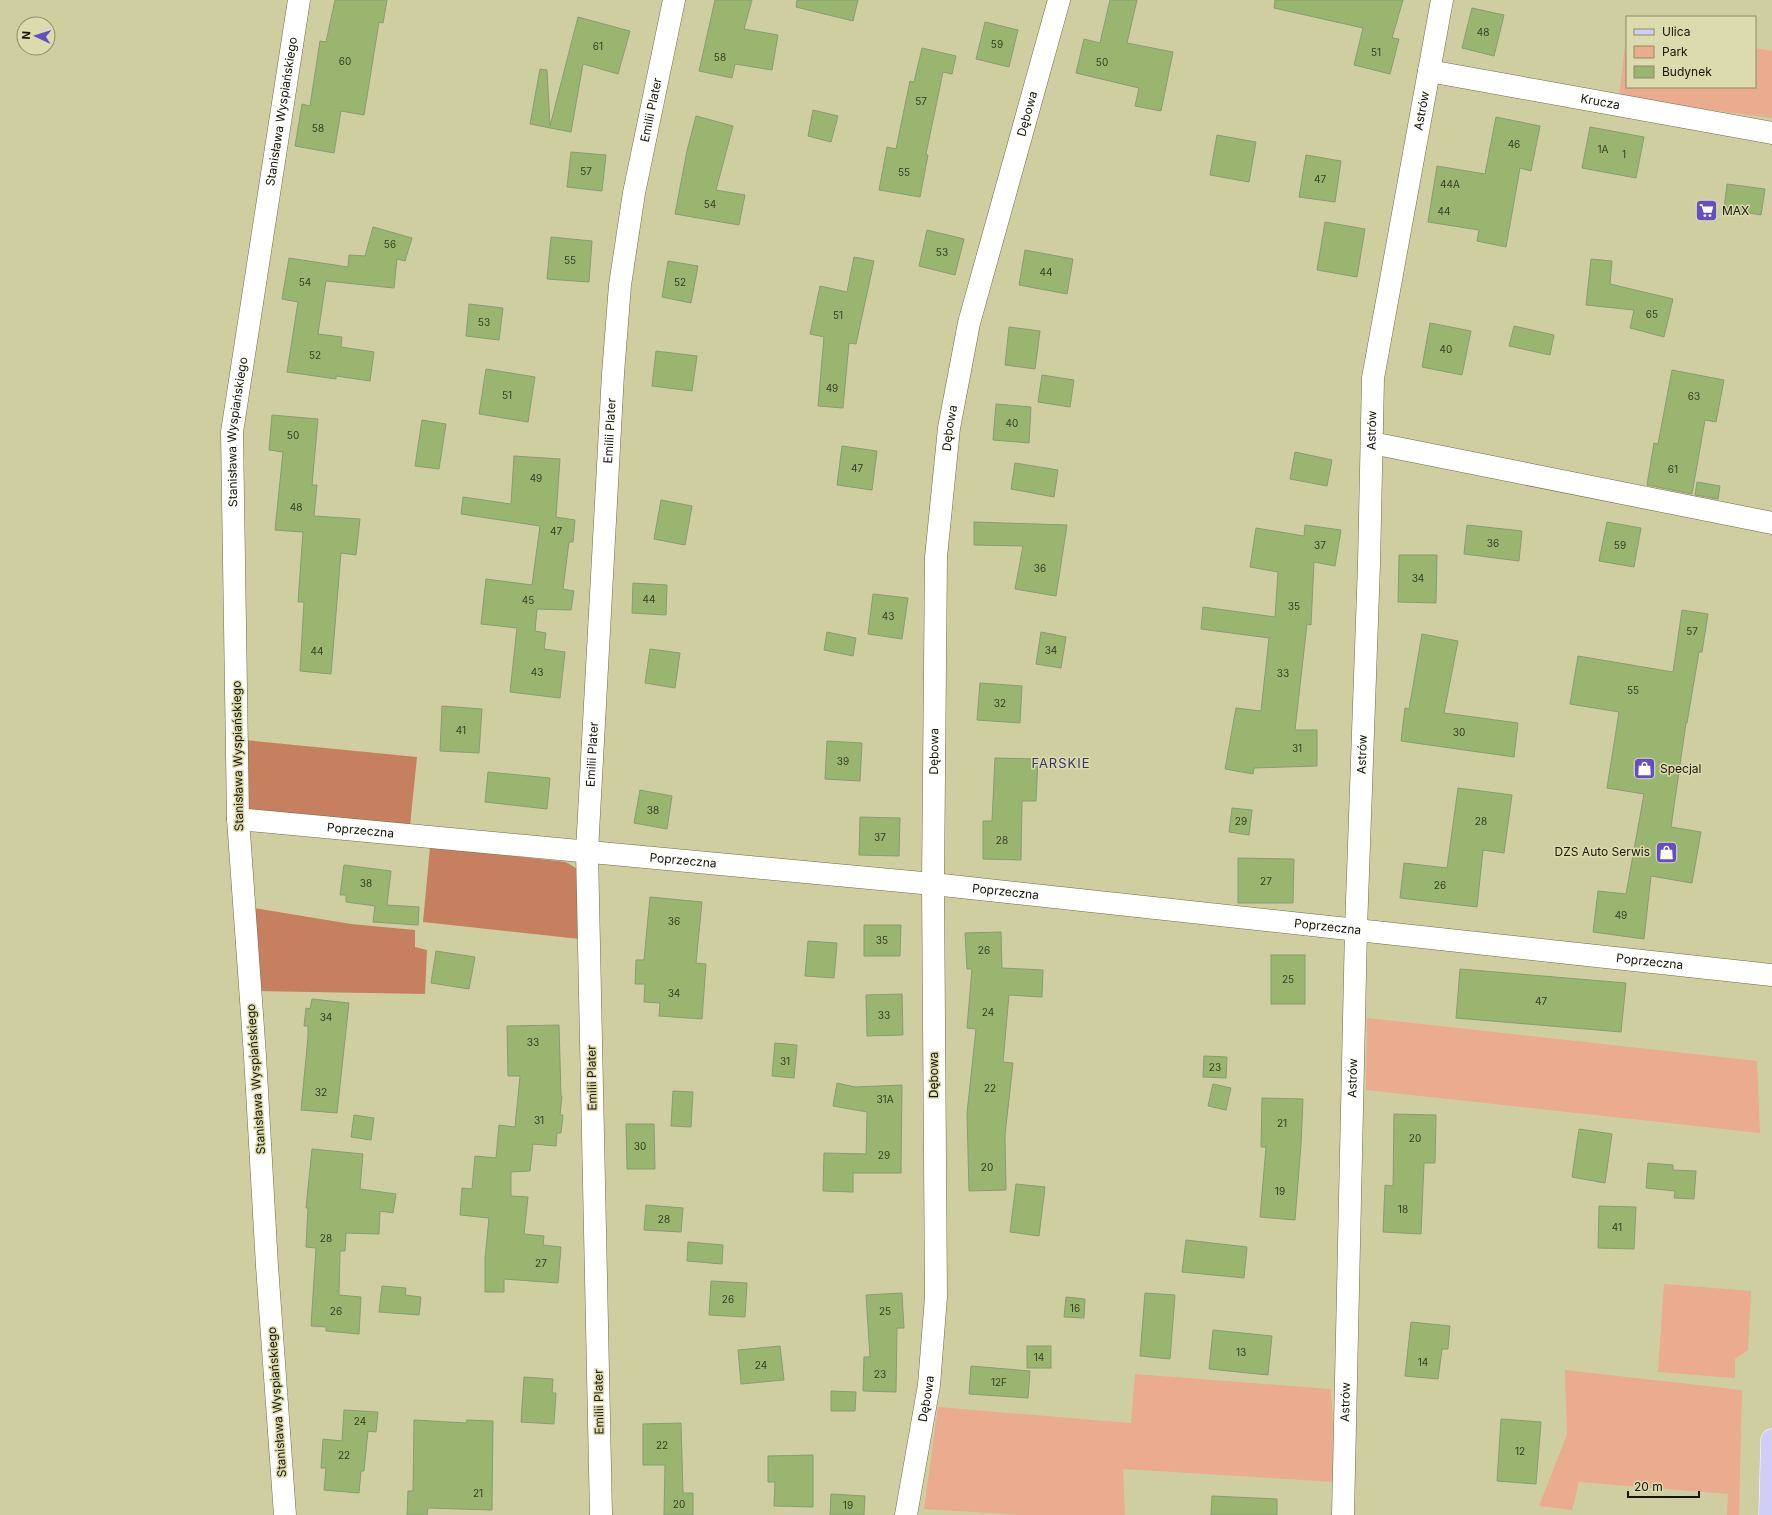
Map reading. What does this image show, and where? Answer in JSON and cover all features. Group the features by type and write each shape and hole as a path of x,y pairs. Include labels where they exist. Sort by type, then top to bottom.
{"main road":[{"path":"1770,1515 1772,1440"}],"street":[{"name":"Stanisława Wyspiańskiego","path":"285,1515 238,819 232,432 299,0"},
{"name":"Emilii Plater","path":"601,1515 587,851 612,374 620,285 634,193 674,0"},
{"name":"Dębowa","path":"906,1515 929,1385 936,1297 933,884 936,557 949,428 969,323 1059,0"},
{"name":"Astrów","path":"1343,1515 1356,929 1363,775 1373,378 1442,0"},
{"name":"Krucza","path":"1429,71 1772,133"},
{"path":"1372,443 1772,523"},
{"name":"Poprzeczna","path":"238,819 933,884 1772,975"}],"green space":[{"path":"1626,37 1626,88 1756,88 1756,48 1772,51 1772,118 1619,98"},
{"path":"1367,1018 1757,1061 1760,1133 1366,1090"},
{"path":"1664,1284 1751,1291 1748,1350 1735,1359 1735,1378 1658,1372"},
{"path":"1565,1370 1742,1390 1739,1515 1727,1515 1728,1494 1579,1482 1572,1510 1539,1506 1567,1435"},
{"path":"1135,1374 1331,1389 1336,1482 1123,1469 1125,1515 1023,1515 924,1509 938,1407 1131,1423"}],"shaded area":[{"path":"245,740 417,757 410,826 244,812"},
{"path":"430,847 566,862 577,869 580,939 423,922"},
{"path":"254,908 351,924 415,930 415,947 427,950 425,994 250,991"}],"building":[{"path":"335,0 387,0 383,23 379,22 364,115 341,111 334,153 295,146 302,104 310,106 320,41 326,42"},
{"path":"715,0 752,0 744,29 778,35 772,70 735,64 732,78 699,71"},
{"path":"797,0 858,0 853,21 796,7"},
{"path":"1110,0 1137,0 1127,43 1173,52 1161,111 1135,106 1139,88 1076,73 1084,39 1100,43"},
{"path":"1275,0 1403,0 1392,38 1399,39 1390,74 1354,65 1363,28 1274,8"},
{"path":"1472,8 1504,15 1494,56 1462,48"},
{"path":"578,17 630,31 618,74 583,64 571,132 530,124 540,69 547,70 550,126"},
{"path":"985,22 1018,30 1009,67 976,59"},
{"path":"922,48 956,56 952,74 943,72 926,154 928,155 920,197 879,190 887,147 896,149 910,81 914,82"},
{"path":"813,110 838,116 831,142 808,136"},
{"path":"696,116 733,126 716,190 745,195 739,225 675,214 687,151"},
{"path":"1496,117 1540,126 1531,171 1520,168 1506,247 1477,241 1479,230 1428,222 1437,166 1485,174"},
{"path":"1590,127 1644,137 1636,178 1582,168"},
{"path":"1217,135 1256,142 1249,182 1210,175"},
{"path":"571,152 606,155 602,191 567,187"},
{"path":"1306,155 1341,161 1335,202 1299,197"},
{"path":"1727,184 1765,189 1761,215 1724,209"},
{"path":"1325,222 1365,229 1357,277 1317,270"},
{"path":"373,227 412,238 405,261 397,259 394,288 326,281 318,334 342,337 341,347 374,352 370,381 336,376 336,379 287,372 298,302 282,299 289,258 348,267 349,255 365,256"},
{"path":"927,230 964,239 955,275 919,266"},
{"path":"551,237 592,241 589,282 547,279"},
{"path":"1025,250 1073,259 1067,294 1019,285"},
{"path":"854,257 874,261 856,344 849,343 843,408 818,406 824,337 810,334 820,286 847,292"},
{"path":"1591,259 1612,261 1610,284 1673,299 1664,337 1630,328 1634,310 1586,305"},
{"path":"668,261 698,266 691,303 662,297"},
{"path":"469,304 503,308 499,340 466,336"},
{"path":"1430,323 1471,331 1462,375 1422,367"},
{"path":"1514,326 1554,335 1550,355 1509,346"},
{"path":"1009,327 1040,331 1035,369 1005,365"},
{"path":"656,351 697,356 692,391 652,386"},
{"path":"486,369 535,377 528,422 479,414"},
{"path":"1672,370 1724,380 1716,422 1705,420 1692,494 1647,485 1654,443 1658,444"},
{"path":"1042,375 1074,380 1070,407 1038,402"},
{"path":"996,404 1031,407 1029,443 993,440"},
{"path":"272,415 318,419 312,485 317,485 314,516 360,519 356,555 341,553 331,674 300,671 304,602 298,602 303,532 275,530 283,452 269,450"},
{"path":"422,420 446,424 439,469 415,466"},
{"path":"842,446 877,451 872,490 837,485"},
{"path":"1295,452 1332,460 1327,486 1290,479"},
{"path":"514,456 560,459 556,517 575,520 573,542 569,542 563,589 574,591 571,610 537,609 535,631 546,633 544,649 565,652 560,698 510,692 517,628 481,624 486,579 532,585 540,526 461,514 463,497 511,504"},
{"path":"1015,463 1058,470 1054,497 1011,489"},
{"path":"1697,482 1720,486 1718,499 1695,495"},
{"path":"661,500 692,506 685,545 654,539"},
{"path":"974,522 1067,525 1056,596 1015,589 1023,546 974,545"},
{"path":"1607,522 1641,528 1634,567 1599,561"},
{"path":"1305,525 1341,530 1335,566 1314,562 1311,625 1307,624 1295,730 1317,730 1317,766 1254,768 1253,774 1225,769 1236,708 1261,711 1269,638 1201,629 1203,607 1275,617 1278,572 1250,567 1256,528 1304,536"},
{"path":"1467,525 1522,531 1519,561 1464,554"},
{"path":"1399,555 1437,555 1436,603 1398,602"},
{"path":"633,583 667,585 666,615 632,613"},
{"path":"873,594 908,598 902,639 868,634"},
{"path":"1682,610 1708,614 1702,652 1699,652 1686,723 1671,827 1701,832 1692,883 1651,876 1644,939 1593,932 1598,891 1626,894 1644,794 1607,788 1619,712 1570,704 1578,656 1673,672"},
{"path":"827,632 856,638 853,656 824,650"},
{"path":"1041,632 1066,637 1061,668 1036,664"},
{"path":"1422,634 1458,641 1444,713 1518,723 1514,757 1401,741 1405,708 1409,709"},
{"path":"650,649 680,653 675,688 645,683"},
{"path":"980,683 1022,686 1020,723 977,720"},
{"path":"442,706 482,709 479,753 440,751"},
{"path":"827,741 862,743 860,781 825,779"},
{"path":"995,758 1038,759 1036,801 1022,801 1021,860 983,859 983,821 992,821"},
{"path":"488,772 550,778 547,809 485,802"},
{"path":"1458,788 1512,795 1504,853 1483,850 1477,907 1400,898 1404,863 1447,868"},
{"path":"640,790 672,796 667,829 634,823"},
{"path":"1232,808 1252,810 1249,835 1229,832"},
{"path":"860,817 900,818 899,856 859,855"},
{"path":"1238,858 1294,859 1293,903 1238,903"},
{"path":"344,865 391,871 387,905 419,907 418,925 373,922 375,906 346,902 346,895 340,895"},
{"path":"650,897 702,902 696,963 706,964 702,1019 659,1016 660,1003 644,1002 645,984 635,984 636,960 644,960"},
{"path":"864,925 901,925 900,956 864,956"},
{"path":"1001,932 1002,968 1043,970 1042,997 1009,995 1003,1062 1013,1063 1005,1135 1006,1190 969,1191 967,1113 976,1029 967,1028 972,969 967,969 965,933"},
{"path":"808,941 837,943 834,978 805,976"},
{"path":"436,951 475,957 469,989 431,983"},
{"path":"1271,955 1305,955 1305,1004 1271,1004"},
{"path":"1460,969 1626,983 1621,1032 1456,1018"},
{"path":"902,994 903,1035 867,1036 866,995"},
{"path":"312,999 349,1003 337,1113 301,1110 308,1037 308,1026 304,1026 306,1008 310,1009"},
{"path":"559,1025 562,1096 560,1115 563,1115 561,1133 557,1133 556,1146 533,1144 530,1171 511,1172 511,1196 528,1197 524,1234 544,1236 543,1245 561,1247 558,1283 504,1279 504,1292 485,1292 485,1258 489,1218 460,1215 462,1188 472,1189 475,1156 496,1158 499,1125 515,1127 520,1076 508,1076 507,1026"},
{"path":"775,1043 797,1045 794,1078 772,1076"},
{"path":"1204,1056 1227,1057 1226,1078 1203,1077"},
{"path":"837,1083 855,1087 902,1085 901,1173 853,1173 853,1192 823,1191 824,1153 866,1154 867,1112 833,1106"},
{"path":"1213,1084 1231,1088 1226,1110 1208,1106"},
{"path":"673,1091 693,1092 691,1127 671,1126"},
{"path":"1262,1098 1303,1099 1295,1220 1260,1217 1266,1147 1261,1147"},
{"path":"1394,1114 1436,1115 1435,1163 1424,1163 1421,1234 1383,1232 1385,1185 1393,1186"},
{"path":"354,1115 374,1118 371,1140 351,1137"},
{"path":"626,1124 654,1124 655,1169 627,1169"},
{"path":"1579,1129 1612,1134 1605,1183 1572,1177"},
{"path":"312,1149 363,1154 360,1189 396,1194 393,1213 380,1211 379,1234 346,1233 345,1251 340,1251 339,1295 361,1297 359,1334 326,1331 326,1327 311,1326 316,1248 306,1247 308,1208 306,1208"},
{"path":"1648,1163 1673,1165 1673,1170 1696,1171 1694,1199 1674,1198 1675,1191 1646,1188"},
{"path":"1016,1184 1045,1187 1039,1236 1010,1232"},
{"path":"646,1205 683,1208 681,1232 644,1230"},
{"path":"1599,1206 1636,1207 1634,1249 1598,1248"},
{"path":"1186,1240 1247,1247 1244,1278 1182,1272"},
{"path":"688,1242 723,1245 722,1264 687,1261"},
{"path":"711,1281 747,1283 745,1317 709,1315"},
{"path":"382,1286 406,1288 405,1295 421,1297 419,1315 379,1312"},
{"path":"902,1293 904,1328 897,1328 896,1392 863,1391 864,1357 870,1357 866,1295"},
{"path":"1145,1293 1175,1295 1170,1359 1140,1356"},
{"path":"1066,1297 1085,1299 1084,1318 1064,1317"},
{"path":"1411,1322 1450,1326 1448,1349 1442,1349 1438,1379 1405,1376"},
{"path":"1213,1330 1272,1336 1268,1375 1209,1369"},
{"path":"780,1346 784,1380 741,1384 738,1350"},
{"path":"1027,1346 1051,1346 1051,1368 1027,1368"},
{"path":"971,1366 1030,1371 1028,1398 969,1394"},
{"path":"524,1377 553,1379 552,1393 556,1393 554,1424 521,1422"},
{"path":"831,1391 856,1392 855,1411 831,1411"},
{"path":"344,1410 378,1412 376,1432 368,1431 364,1471 361,1471 359,1493 324,1490 326,1468 321,1468 323,1439 342,1441"},
{"path":"1501,1419 1541,1422 1536,1484 1497,1481"},
{"path":"414,1420 466,1423 467,1420 493,1421 492,1510 428,1508 427,1515 407,1515 408,1491 413,1491"},
{"path":"681,1423 683,1493 693,1493 693,1515 664,1515 665,1465 643,1465 643,1424"},
{"path":"813,1455 813,1507 774,1506 775,1482 768,1482 768,1456"},
{"path":"831,1494 865,1496 864,1515 830,1515"},
{"path":"1212,1496 1277,1499 1277,1515 1211,1515"}],"place":[{"name":"MAX","path":"1707,211"},
{"name":"Specjal","path":"1645,769"},
{"name":"DZS Auto Serwis","path":"1666,852"}],"district":[{"name":"FARSKIE","path":"1061,763"}]}
